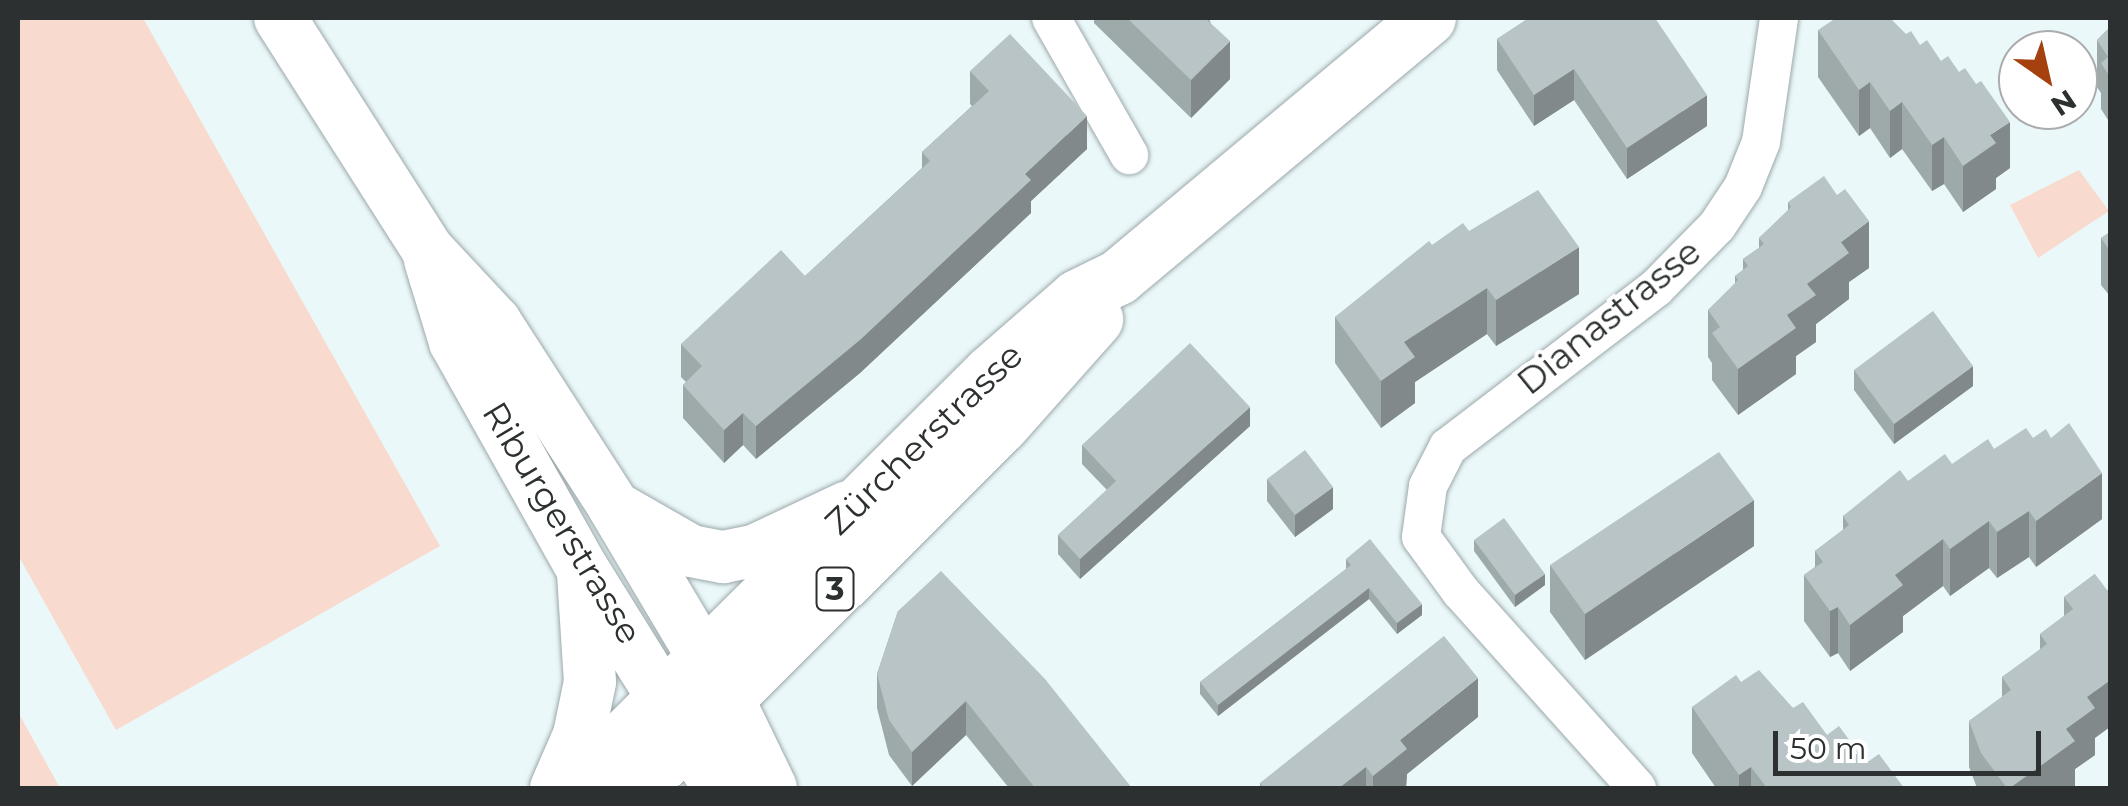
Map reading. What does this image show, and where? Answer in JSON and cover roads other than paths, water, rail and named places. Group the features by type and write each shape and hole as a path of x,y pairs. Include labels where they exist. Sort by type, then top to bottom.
{"main road":[{"name":"Riburgerstrasse","path":"280,18 427,248 495,322 614,507 698,698 720,788"},
{"name":"Zürcherstrasse","path":"636,788 698,698 848,508 1062,310 1118,277 1428,18"},
{"name":"Riburgerstrasse","path":"427,248 455,342 582,568 698,698 771,788"},
{"name":"Zürcherstrasse","path":"573,788 698,698 1001,425 1099,315 1118,277"},
{"name":"Riburgerstrasse","path":"614,507 691,551 724,557 754,551 848,508"},
{"path":"556,788 580,734 590,682 582,568"}],"street":[{"path":"1051,18 1129,155"},
{"name":"Dianastrasse","path":"1636,788 1461,592 1421,537 1428,486 1448,447 1656,288 1717,226 1743,187 1761,142 1779,18"}]}
